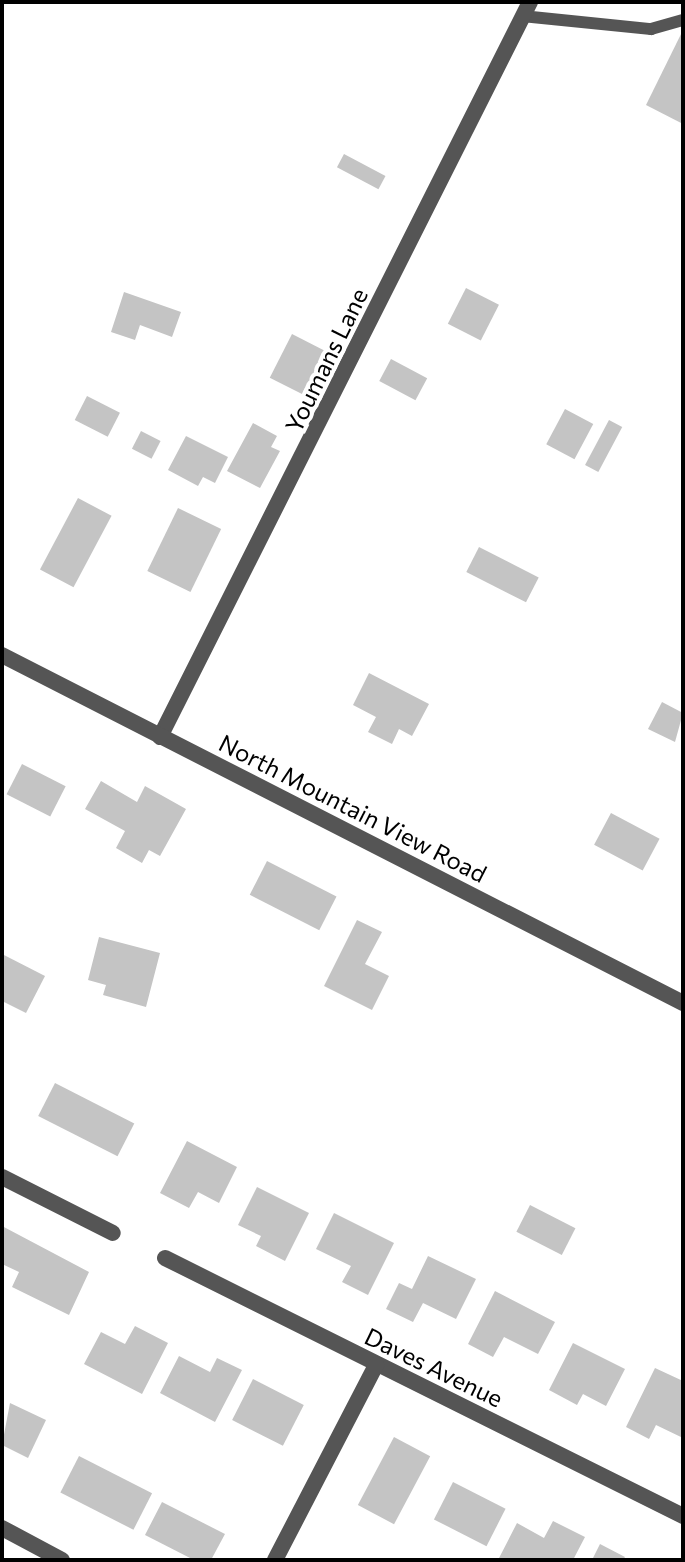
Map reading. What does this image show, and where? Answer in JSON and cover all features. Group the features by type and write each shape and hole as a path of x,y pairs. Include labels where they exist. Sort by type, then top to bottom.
{"street":[{"name":"Youmans Lane","path":"160,737 526,9"},
{"name":"North Mountain View Road","path":"2,655 683,1003"},
{"path":"2,1177 113,1233"},
{"name":"Daves Avenue","path":"165,1258 683,1516"},
{"path":"275,1560 376,1365"},
{"path":"2,1528 62,1560"}],"lane":[{"path":"526,9 651,29 683,20"}],"building":[{"path":"683,30 683,124 646,105"},
{"path":"344,154 385,176 378,189 337,167"},
{"path":"466,288 499,305 481,340 448,324"},
{"path":"124,292 181,312 172,337 140,325 135,340 111,332"},
{"path":"292,334 327,352 305,395 270,378"},
{"path":"391,359 427,378 415,400 379,381"},
{"path":"87,396 120,413 108,437 75,420"},
{"path":"565,409 593,424 574,459 546,444"},
{"path":"609,420 622,427 598,472 585,465"},
{"path":"253,423 277,436 271,447 280,451 260,488 227,471"},
{"path":"141,431 161,441 152,459 132,449"},
{"path":"186,436 228,457 215,483 203,477 198,486 168,470"},
{"path":"78,498 112,516 74,587 40,570"},
{"path":"178,508 221,529 190,592 147,571"},
{"path":"479,547 539,577 526,602 466,572"},
{"path":"369,673 429,704 412,736 399,729 392,744 368,732 376,717 353,705"},
{"path":"662,702 683,713 675,742 648,729"},
{"path":"22,764 66,786 50,817 7,794"},
{"path":"101,781 137,802 145,786 186,809 160,856 149,850 142,863 116,848 125,831 85,809"},
{"path":"611,813 660,839 643,871 594,845"},
{"path":"267,861 336,896 319,930 250,895"},
{"path":"357,920 382,932 365,964 389,976 372,1010 324,986"},
{"path":"99,937 160,953 146,1007 103,995 106,985 88,980"},
{"path":"2,954 45,976 26,1013 2,1001"},
{"path":"55,1083 134,1123 118,1156 38,1116"},
{"path":"187,1141 237,1167 219,1203 198,1192 189,1208 160,1193"},
{"path":"257,1187 309,1213 285,1261 256,1246 261,1236 238,1225"},
{"path":"530,1205 575,1228 562,1255 516,1232"},
{"path":"334,1213 394,1243 368,1295 342,1282 351,1266 316,1249"},
{"path":"2,1226 89,1272 69,1315 12,1287 19,1272 2,1264"},
{"path":"428,1256 476,1279 456,1319 423,1303 413,1322 386,1309 399,1283 412,1289"},
{"path":"495,1291 555,1322 538,1354 504,1337 493,1357 468,1344"},
{"path":"135,1326 168,1343 142,1394 84,1364 101,1332 125,1344"},
{"path":"573,1343 625,1369 606,1406 583,1394 577,1405 549,1390"},
{"path":"179,1356 210,1372 217,1358 242,1370 215,1422 160,1393"},
{"path":"655,1368 683,1381 683,1438 656,1425 649,1439 626,1427"},
{"path":"253,1379 304,1405 283,1446 232,1420"},
{"path":"10,1403 46,1420 28,1458 2,1445"},
{"path":"394,1437 430,1456 394,1524 358,1505"},
{"path":"79,1456 152,1493 133,1530 60,1493"},
{"path":"453,1482 506,1509 487,1546 434,1519"},
{"path":"162,1502 225,1534 211,1560 194,1560 145,1535"},
{"path":"553,1521 585,1537 573,1560 498,1560 517,1523 544,1538"},
{"path":"600,1544 625,1557 623,1560 592,1560"}]}
